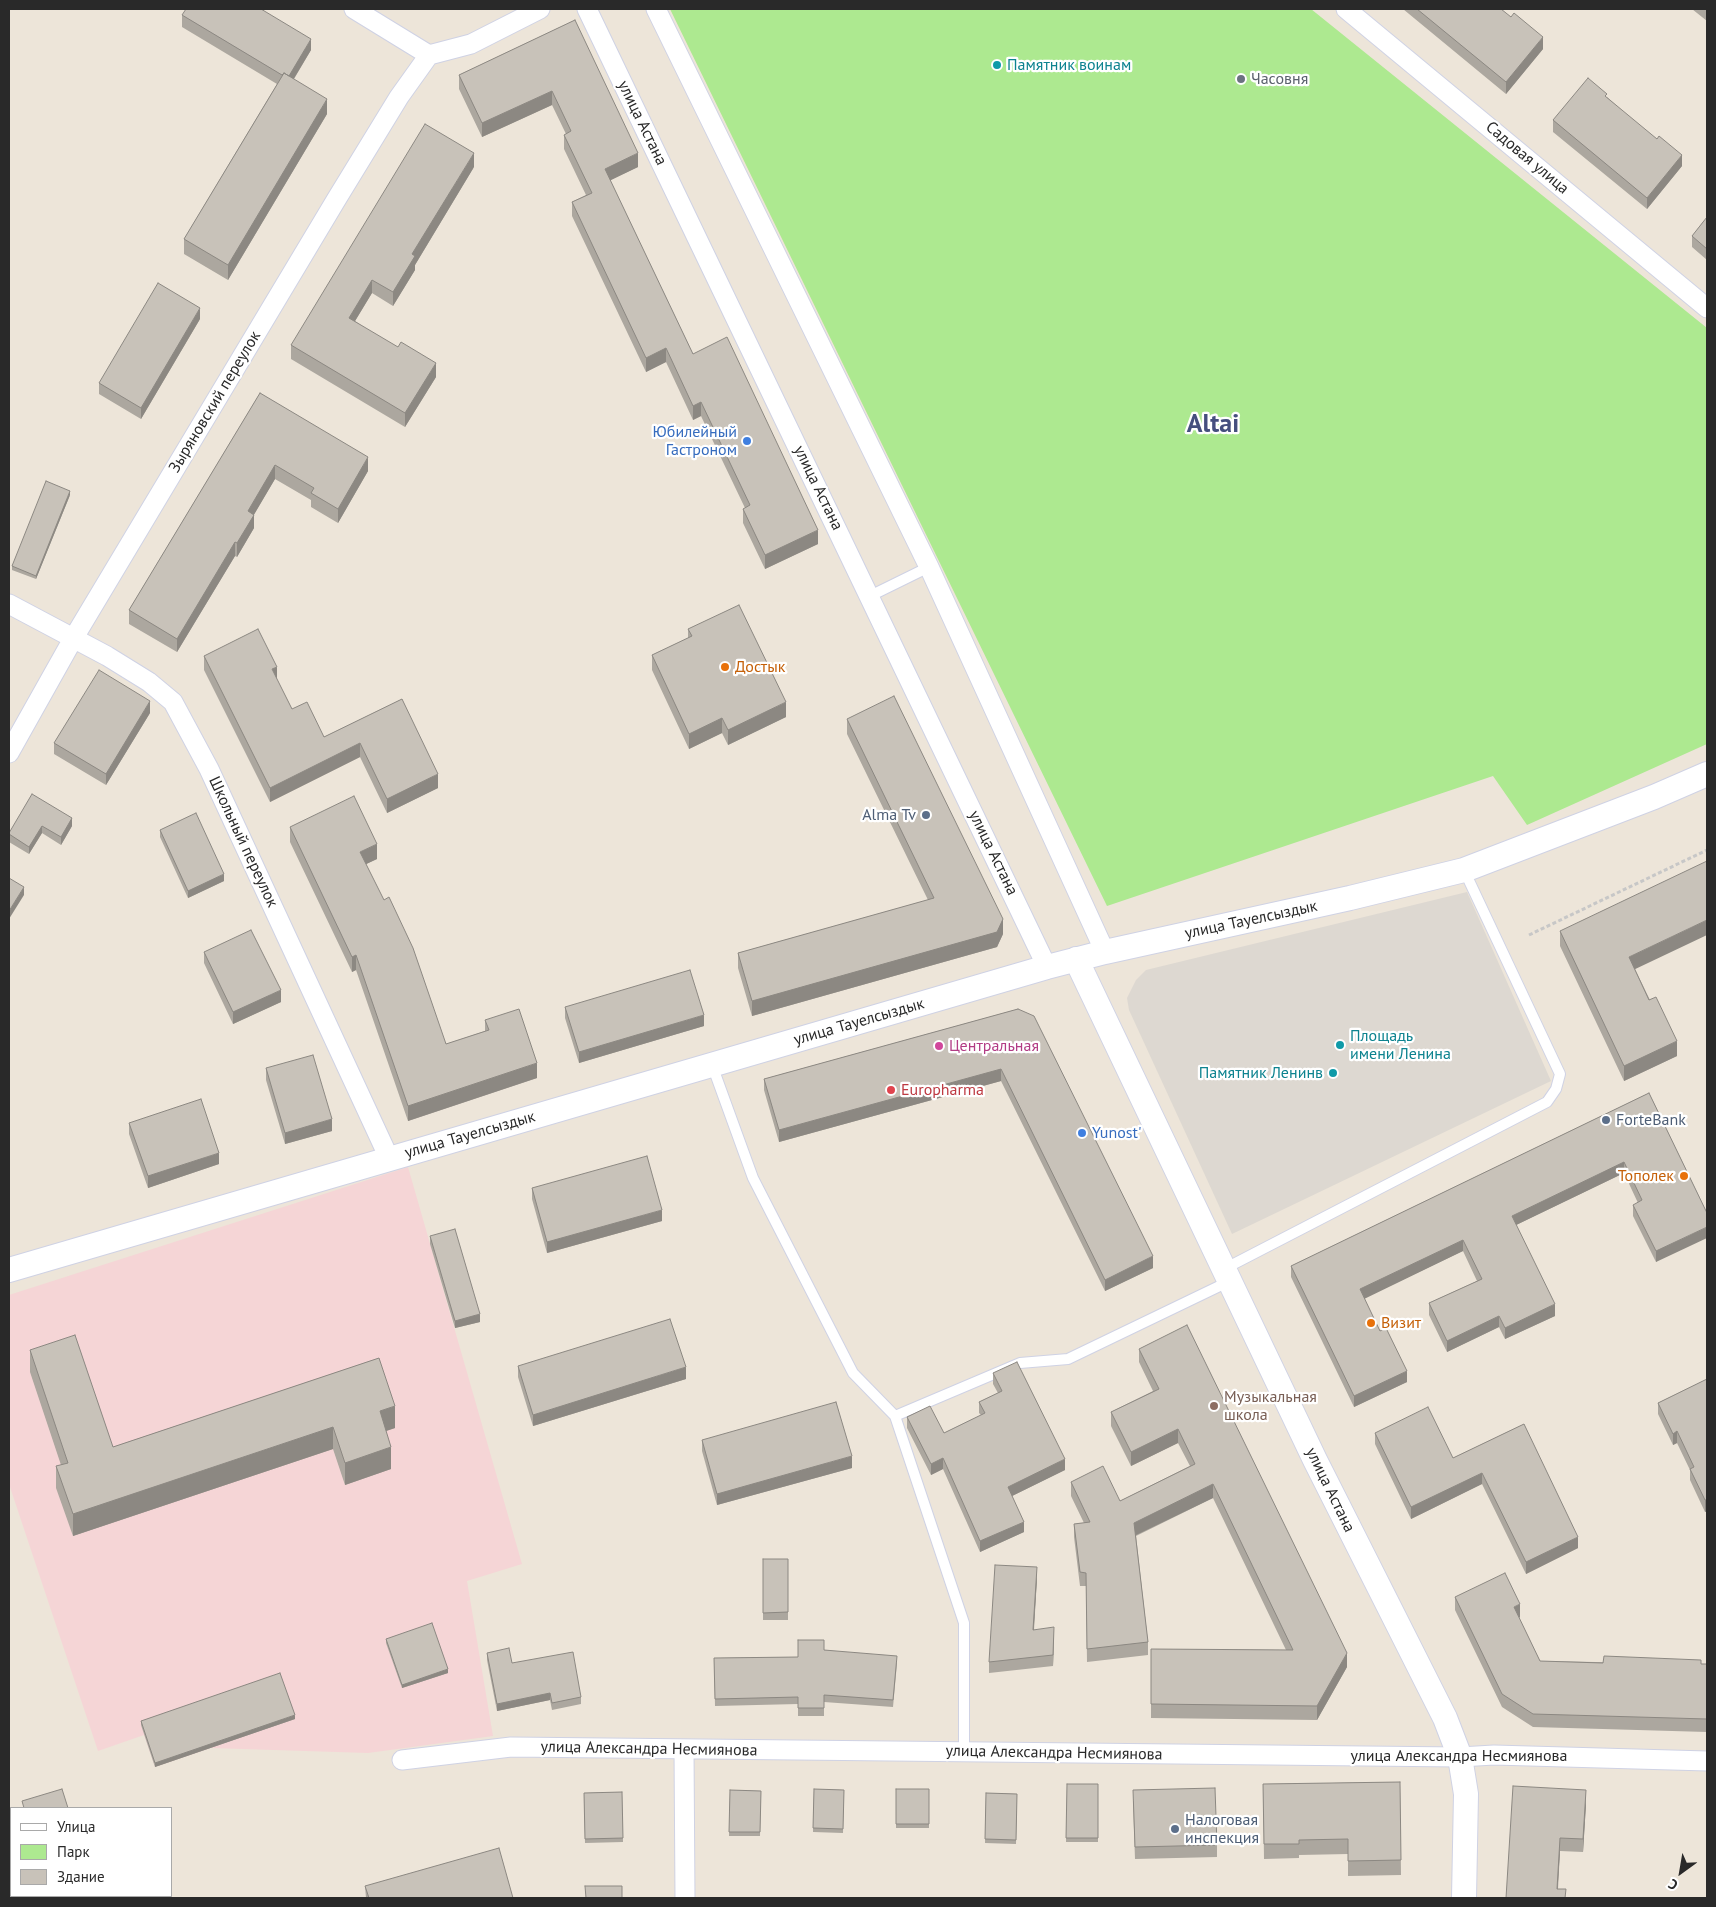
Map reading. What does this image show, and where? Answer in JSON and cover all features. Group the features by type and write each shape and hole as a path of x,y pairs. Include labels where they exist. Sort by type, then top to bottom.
{"street":[{"path":"354,9 429,55 471,44 540,9"},
{"name":"улица Астана","path":"587,9 1047,967"},
{"path":"656,9 929,567 1105,952"},
{"name":"Садовая улица","path":"1346,9 1707,308"},
{"name":"Зыряновский переулок","path":"9,753 72,639 399,97 429,55"},
{"name":"Школьный переулок","path":"9,604 149,682 173,702 209,770 389,1158"},
{"name":"улица Тауелсыздык","path":"9,1270 1076,959 1350,898 1464,870 1654,797 1707,774"},
{"name":"улица Астана","path":"1076,959 1315,1460 1445,1718 1460,1757 1466,1794 1464,1898"},
{"name":"улица Александра Несмиянова","path":"402,1760 511,1747 1460,1757 1494,1755 1707,1761"},
{"path":"684,1749 685,1898"}],"lane":[{"path":"870,596 929,567"},
{"path":"895,1416 1020,1363 1068,1359 1547,1102 1556,1089 1560,1074 1464,870"},
{"path":"712,1064 753,1178 853,1373 895,1416 964,1623 964,1752"}],"path":[{"path":"1529,935 1707,850"}],"shaded area":[{"name":"Площадь имени Ленина","path":"1467,892 1551,1081 1232,1234 1129,1010 1127,998 1136,980 1146,970"},
{"path":"408,1167 522,1564 467,1581 493,1736 368,1753 211,1748 155,1767 144,1735 98,1751 9,1484 9,1295"}],"green space":[{"path":"670,9 1311,9 1707,328 1707,744 1527,825 1493,776 1107,906"}],"building":[{"path":"186,9 261,9 311,39 289,76 284,73 282,75 182,15"},
{"path":"1417,9 1501,9 1511,17 1514,13 1543,37 1506,82"},
{"path":"575,20 638,153 605,169 693,354 727,337 818,530 765,555 743,509 750,505 701,402 693,406 666,348 646,358 572,202 592,193 564,135 571,131 552,91 482,123 459,75"},
{"path":"284,73 327,99 228,265 184,239"},
{"path":"1588,78 1607,94 1605,96 1657,139 1659,136 1682,155 1647,198 1553,120"},
{"path":"425,124 474,153 412,254 415,256 393,292 372,280 349,318 398,347 401,342 436,363 405,413 291,345"},
{"path":"1707,217 1707,249 1692,236"},
{"path":"158,283 200,308 141,408 99,383"},
{"path":"260,393 368,457 338,509 311,493 314,488 275,465 248,511 254,515 237,543 235,542 177,639 129,610"},
{"path":"46,481 70,491 36,576 12,566"},
{"path":"739,605 786,702 728,730 722,718 689,734 652,655 692,636 688,629"},
{"path":"258,629 277,667 272,669 292,709 307,702 324,737 402,699 438,774 387,799 360,743 270,788 204,656"},
{"path":"99,670 150,701 106,774 54,743"},
{"path":"894,696 1003,919 997,932 752,1001 738,953 934,898 847,719"},
{"path":"32,794 72,818 61,837 42,826 29,847 9,833"},
{"path":"354,796 377,844 360,852 384,900 389,897 413,948 446,1044 489,1030 485,1020 519,1009 537,1063 408,1106 356,955 352,957 290,827"},
{"path":"196,813 224,874 188,891 160,830"},
{"path":"1707,861 1707,920 1629,957 1649,1000 1656,997 1677,1041 1624,1066 1560,931"},
{"path":"9,878 24,887 9,911"},
{"path":"251,930 281,990 233,1012 204,952"},
{"path":"690,970 704,1015 579,1052 565,1007"},
{"path":"1018,1009 1034,1016 1153,1256 1105,1280 1001,1069 779,1130 764,1079"},
{"path":"313,1055 332,1119 285,1133 266,1068"},
{"path":"1649,1093 1707,1213 1707,1227 1656,1251 1633,1205 1642,1200 1624,1162 1512,1216 1555,1304 1505,1328 1499,1316 1447,1341 1429,1303 1482,1279 1463,1240 1360,1289 1380,1331 1386,1328 1407,1371 1354,1396 1291,1266"},
{"path":"201,1099 219,1153 148,1176 129,1123"},
{"path":"647,1156 662,1210 547,1242 532,1188"},
{"path":"455,1229 480,1314 455,1321 430,1236"},
{"path":"670,1319 686,1367 533,1415 518,1366"},
{"path":"1187,1325 1347,1653 1317,1706 1151,1704 1151,1649 1293,1650 1213,1484 1134,1523 1148,1642 1087,1649 1086,1573 1080,1572 1074,1524 1090,1522 1071,1482 1103,1466 1120,1501 1195,1464 1178,1429 1131,1452 1111,1412 1159,1389 1139,1349"},
{"path":"75,1335 113,1447 379,1358 395,1406 380,1411 391,1447 345,1463 333,1427 73,1514 56,1466 68,1463 30,1350"},
{"path":"1017,1362 1065,1459 1008,1487 1024,1522 980,1541 943,1458 931,1464 907,1417 930,1406 944,1433 985,1413 979,1402 1002,1391 993,1373"},
{"path":"1707,1379 1707,1500 1705,1500 1690,1469 1694,1467 1677,1431 1673,1434 1658,1403"},
{"path":"836,1402 852,1456 717,1494 702,1440"},
{"path":"1428,1407 1453,1458 1524,1424 1578,1537 1526,1562 1482,1473 1411,1507 1375,1433"},
{"path":"763,1559 788,1559 788,1612 763,1613"},
{"path":"995,1565 1037,1567 1033,1630 1054,1627 1053,1655 989,1662"},
{"path":"1505,1573 1520,1604 1514,1607 1540,1661 1603,1663 1604,1656 1701,1660 1701,1664 1707,1664 1707,1719 1533,1714 1502,1694 1455,1597"},
{"path":"432,1623 448,1669 402,1685 386,1639"},
{"path":"798,1640 824,1640 824,1650 897,1656 893,1700 824,1695 824,1708 798,1708 798,1697 715,1699 714,1658 798,1657"},
{"path":"509,1648 512,1663 573,1652 581,1697 552,1703 550,1693 497,1704 487,1653"},
{"path":"280,1673 295,1715 155,1763 141,1721"},
{"path":"1400,1782 1401,1860 1348,1861 1348,1839 1299,1840 1299,1844 1264,1844 1263,1784"},
{"path":"1067,1784 1098,1784 1098,1838 1066,1838"},
{"path":"1513,1786 1586,1790 1583,1839 1560,1838 1557,1889 1566,1889 1565,1898 1506,1898"},
{"name":"Налоговая инспекция","path":"1215,1788 1217,1845 1135,1847 1133,1790"},
{"path":"62,1789 68,1807 24,1807 22,1801"},
{"path":"814,1789 844,1790 843,1829 813,1828"},
{"path":"896,1789 929,1789 929,1824 896,1824"},
{"path":"730,1790 761,1791 760,1832 729,1832"},
{"path":"622,1792 623,1838 585,1839 584,1793"},
{"path":"986,1793 1017,1794 1016,1840 985,1839"},
{"path":"499,1848 513,1898 369,1898 365,1886"},
{"path":"585,1886 622,1886 622,1898 586,1898"},
{"path":"36,1897 78,1897 78,1898"}],"place":[{"name":"Памятник воинам","path":"997,65"},
{"name":"Часовня","path":"1241,79"},
{"name":"Юбилейный Гастроном","path":"747,441"},
{"name":"Достык","path":"725,667"},
{"name":"Alma Tv","path":"926,815"},
{"name":"Площадь имени Ленина","path":"1340,1045"},
{"name":"Центральная","path":"939,1046"},
{"name":"Памятник Ленинв","path":"1333,1073"},
{"name":"Europharma","path":"891,1090"},
{"name":"ForteBank","path":"1606,1120"},
{"name":"Yunost'","path":"1082,1133"},
{"name":"Тополек","path":"1684,1176"},
{"name":"Визит","path":"1371,1323"},
{"name":"Музыкальная школа","path":"1214,1406"},
{"name":"Налоговая инспекция","path":"1175,1829"}],"district":[{"name":"Altai","path":"1213,425"}]}
